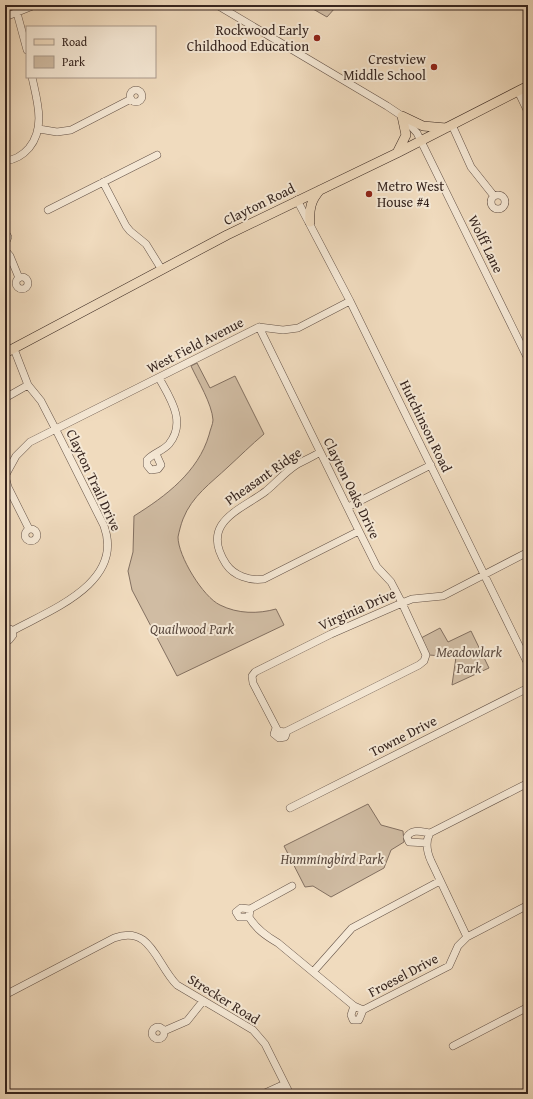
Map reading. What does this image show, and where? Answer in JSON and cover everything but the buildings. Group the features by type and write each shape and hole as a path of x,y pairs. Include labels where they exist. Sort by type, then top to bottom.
{"main road":[{"name":"Clayton Road","path":"5,354 297,200 397,153 528,86"},
{"path":"402,116 423,126 449,126"},
{"path":"397,153 406,134 402,116"},
{"path":"310,222 310,208 312,200 323,188"}],"street":[{"path":"5,17 35,5"},
{"name":"Wolff Lane","path":"217,5 402,116 411,124 528,359"},
{"path":"17,13 26,46"},
{"path":"5,162 13,160 26,151 33,143 39,129 40,117 32,78"},
{"path":"518,91 528,112"},
{"path":"39,129 57,132 70,130 131,99"},
{"path":"449,126 471,168 494,196"},
{"path":"48,210 157,155"},
{"path":"103,182 126,226 134,235 146,244 162,270"},
{"name":"Hutchinson Road","path":"297,200 310,222 350,301 528,664"},
{"path":"5,232 8,237 5,244"},
{"path":"5,250 10,256 19,278"},
{"name":"West Field Avenue","path":"29,529 8,487 5,476 12,461 24,446 259,327 283,330 298,328 350,301"},
{"name":"Clayton Oaks Drive","path":"259,327 377,567 391,582 402,602 424,650 425,657"},
{"name":"Clayton Trail Drive","path":"8,630 69,600 81,591 101,571 107,554 108,542 104,526 41,401 28,385 14,349"},
{"path":"156,454 160,464 156,470 151,470 146,462 149,458 170,444 178,422 175,407 159,378"},
{"path":"5,398 28,385"},
{"name":"Pheasant Ridge","path":"320,452 296,464 267,490 230,514 224,520 219,535 219,550 223,559 228,567 240,576 252,579 264,579 359,531"},
{"path":"348,507 371,497 431,465"},
{"name":"Virginia Drive","path":"425,657 419,665 287,731 278,731 276,728 253,683 252,676 255,672 331,634 402,602 443,596 528,552"},
{"path":"5,640 11,638 8,630"},
{"name":"Towne Drive","path":"290,808 528,688"},
{"path":"427,842 409,842 407,837 414,831 430,833 528,783"},
{"path":"430,833 427,842 429,856 467,936"},
{"path":"313,972 352,928 440,881"},
{"path":"292,886 250,913 254,925 354,1006 363,1010"},
{"name":"Froesel Drive","path":"354,1006 351,1015 353,1020 359,1020 363,1010 449,966 458,946 467,936 528,905"},
{"name":"Strecker Road","path":"5,994 106,941 126,935 140,937 145,941 173,981 189,994 253,1030 265,1044 290,1094"},
{"path":"164,1031 187,1021 203,1001"},
{"path":"453,1046 528,1007"},
{"path":"263,1094 285,1084"}],"green space":[{"path":"306,5 330,5 335,8 327,17"},
{"name":"Quailwood Park","path":"197,363 210,388 235,376 264,434 209,484 191,503 183,519 178,537 182,555 199,585 213,601 227,608 241,612 262,612 276,609 284,625 177,676 132,590 128,571 133,552 134,516 158,500 189,472 204,448 209,435 213,422 212,414 191,366"},
{"name":"Meadowlark Park","path":"440,628 448,642 471,631 489,668 452,685 456,657 429,655 421,638"},
{"name":"Hummingbird Park","path":"368,804 381,825 403,831 404,842 391,850 384,868 331,897 313,886 305,887 284,846"}],"place":[{"name":"Rockwood Early Childhood Education","path":"317,38"},
{"name":"Crestview Middle School","path":"434,67"},
{"name":"Metro West House #4","path":"369,194"}]}
